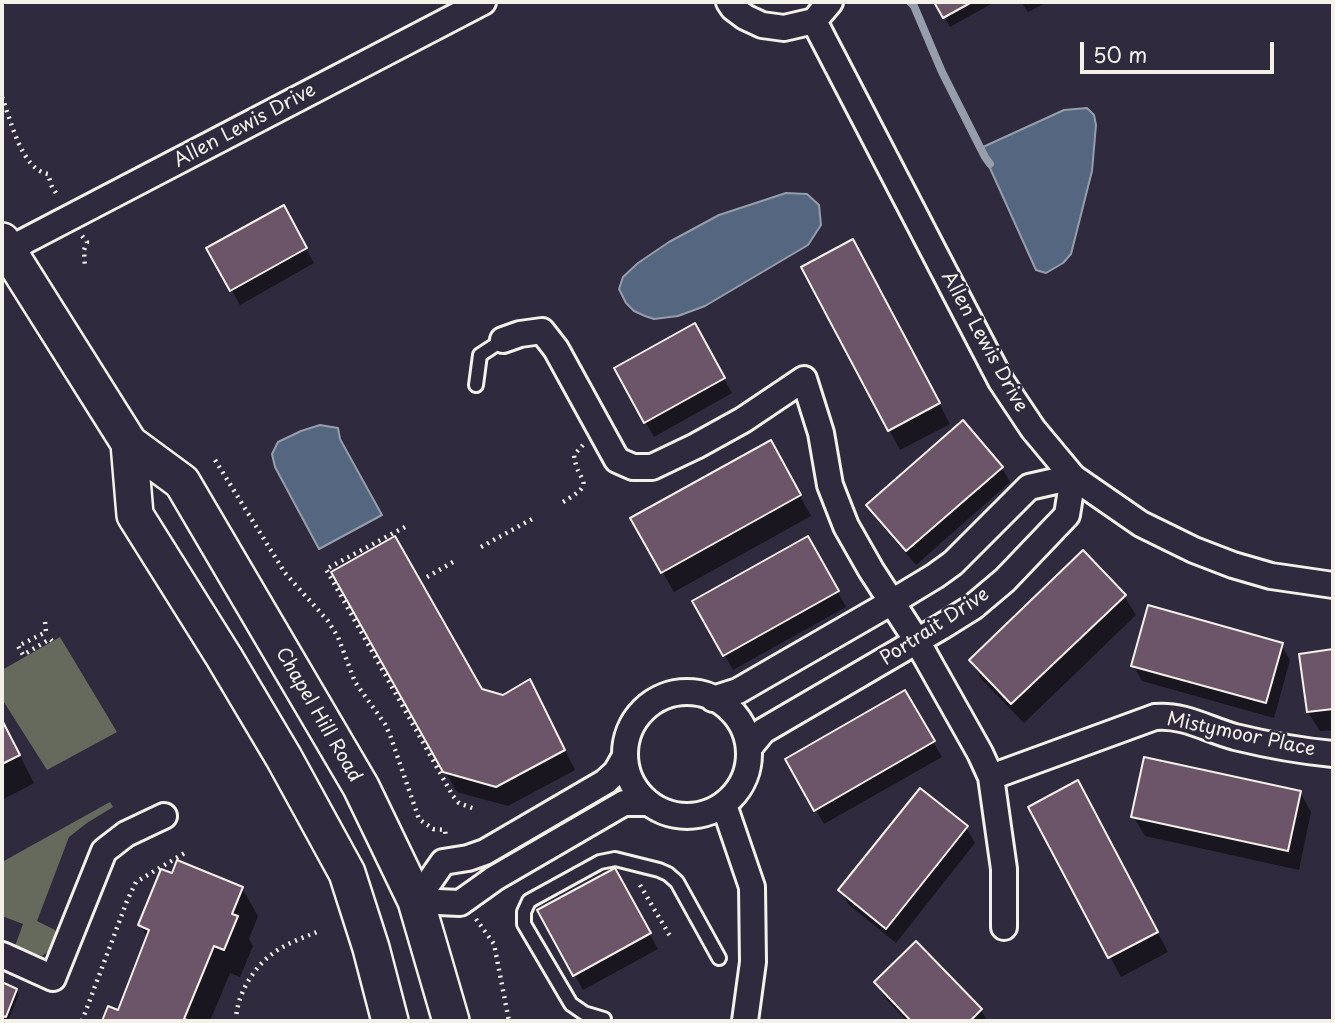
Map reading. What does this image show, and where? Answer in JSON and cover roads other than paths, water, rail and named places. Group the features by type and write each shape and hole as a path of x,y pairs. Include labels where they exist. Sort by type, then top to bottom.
{"main road":[{"name":"Chapel Hill Road","path":"4,248 129,443 182,482 360,787 416,901 451,1021"},
{"name":"Chapel Hill Road","path":"129,443 135,514 284,758 347,873 371,948 390,1021"}],"street":[{"name":"Allen Lewis Drive","path":"4,248 484,2"},
{"path":"729,2 745,17 762,25 784,28 814,20 830,2"},
{"name":"Allen Lewis Drive","path":"814,20 1000,381 1033,429 1073,477 1141,524 1194,550 1271,576 1333,585"},
{"path":"503,340 542,331 556,349 617,460 633,467 652,467 696,446 743,420 804,379 821,433 830,485 846,526 905,622 991,777 1004,869 1004,927"},
{"name":"Portrait Drive","path":"713,699 905,622 973,607 1005,580 1067,514 1073,477 1029,487 953,563 905,622 763,731 749,748"},
{"path":"416,901 443,862 485,852 605,782 616,772 624,758 628,730 652,702 670,694 698,692 724,704 742,725 749,748 747,772 736,794 724,805 694,817 669,815 648,803 632,785 624,758"},
{"name":"Mistymoor Place","path":"991,777 1155,717 1168,716 1290,750 1333,754"},
{"path":"416,901 460,903 495,878 624,803 648,803"},
{"path":"724,805 752,887 753,962 745,1021"},
{"path":"2,955 53,978 104,850 126,834 164,816"}],"lane":[{"path":"476,385 480,355 503,340"},
{"path":"604,1019 584,1013 571,1004 524,924 524,912 529,901 600,862 615,859 668,874 677,883 719,958"}],"water":[{"path":"1087,108 1094,115 1096,125 1092,171 1071,254 1063,263 1046,273 1036,270 985,157 983,147 1064,110"},
{"path":"786,193 807,194 819,205 821,225 808,245 705,306 678,316 654,319 634,311 626,303 619,289 623,277 638,263 669,242 719,215"},
{"path":"320,425 338,428 340,439 382,515 319,549 275,467 272,454 278,442"}],"waterway":[{"path":"910,2 942,72 990,164"}]}
